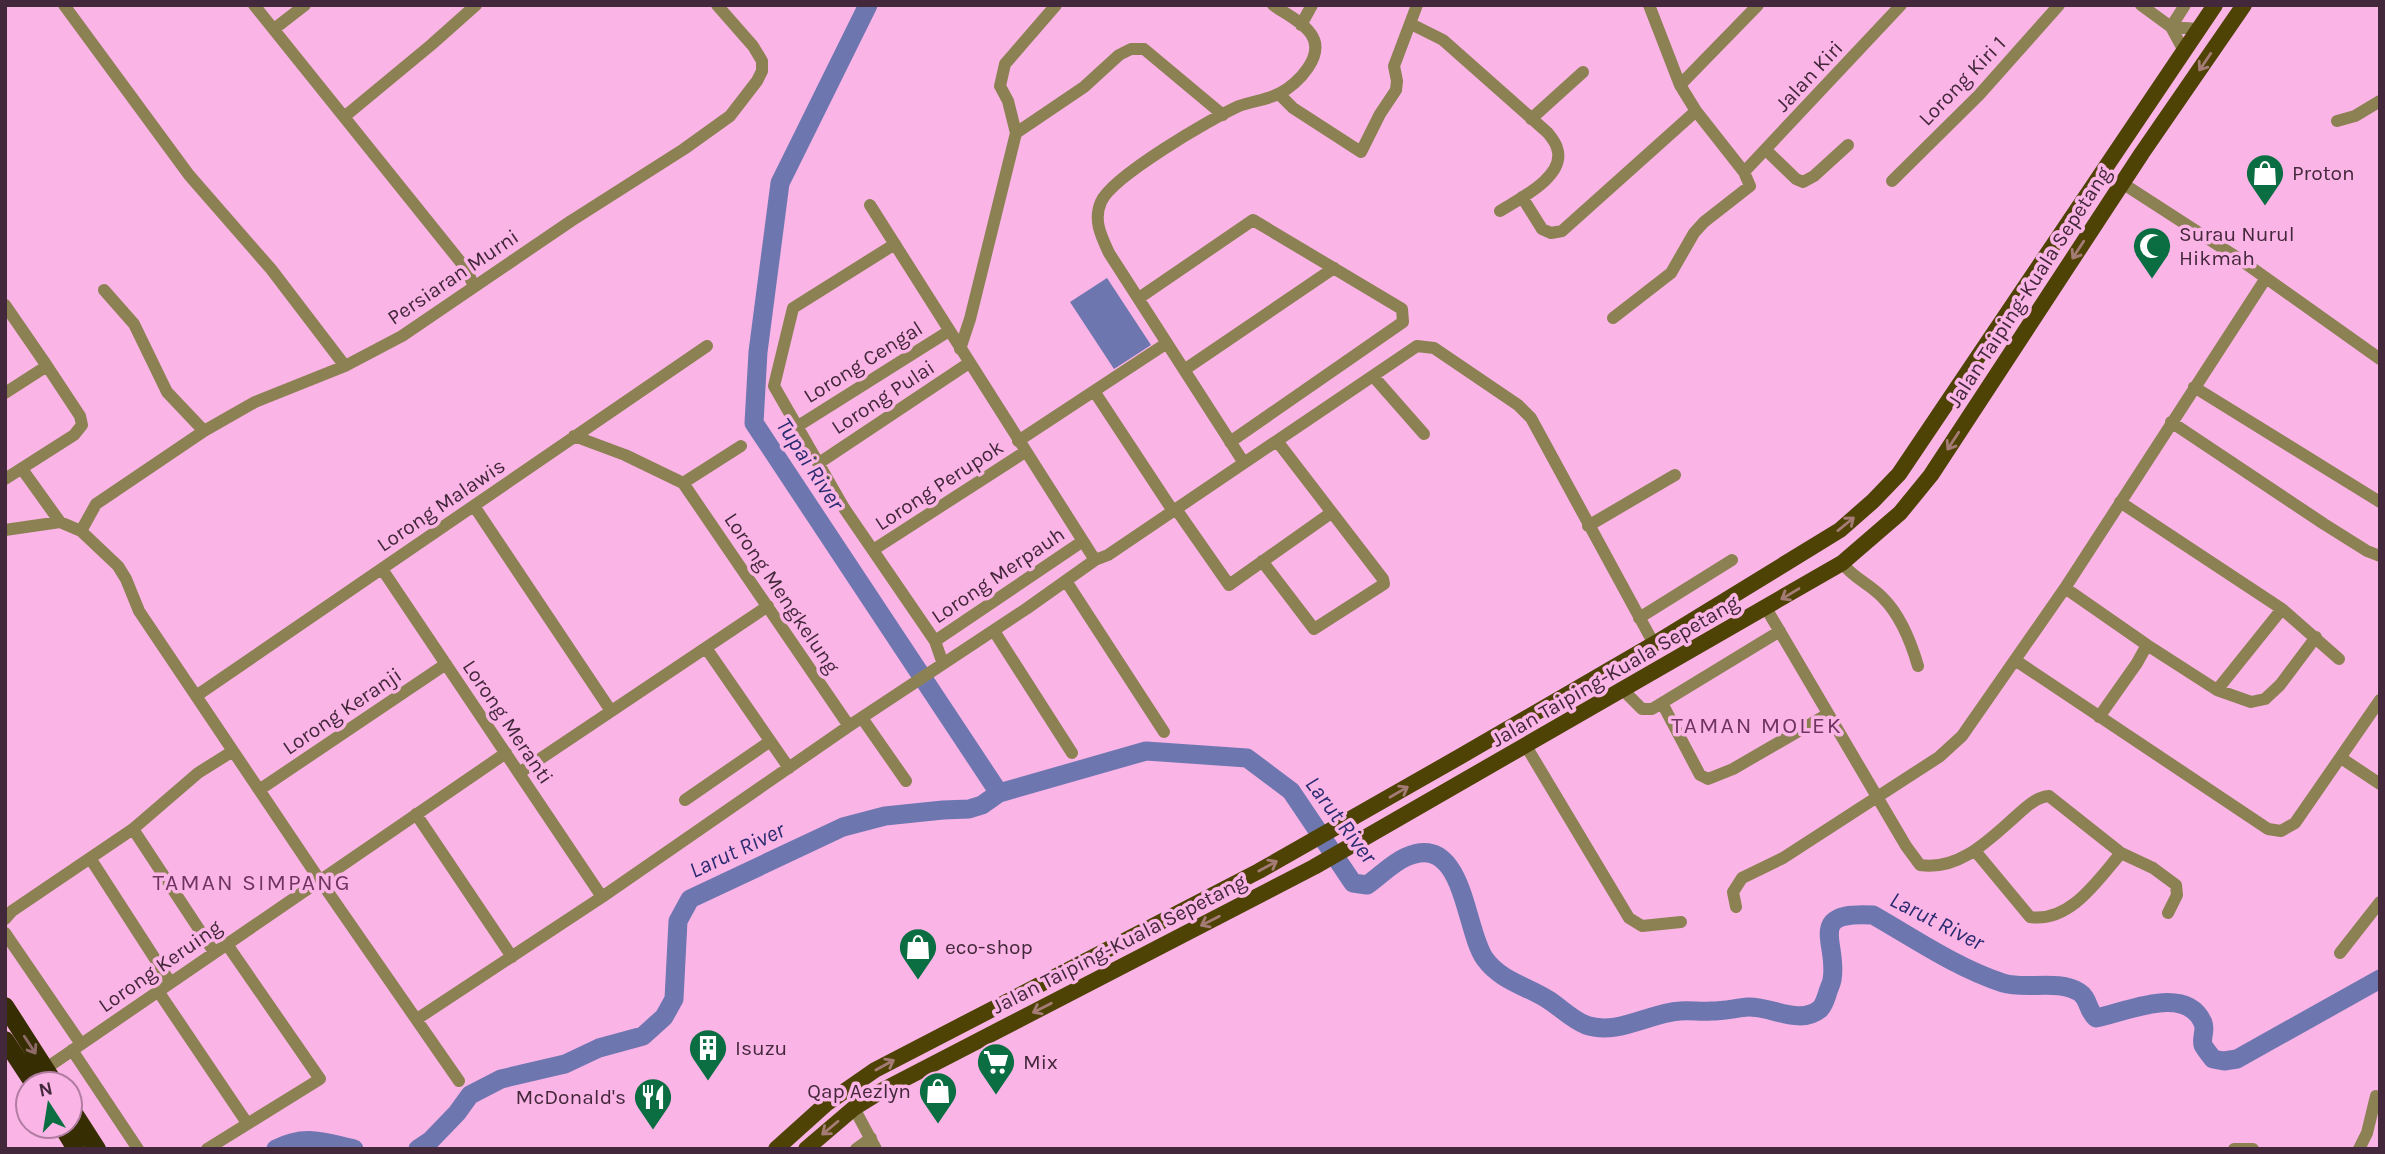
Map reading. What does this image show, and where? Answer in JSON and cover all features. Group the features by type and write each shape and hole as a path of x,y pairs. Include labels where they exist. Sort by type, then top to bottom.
{"highway":[{"path":"5,1006 46,1070"},
{"path":"8,1051 23,1070"},
{"path":"84,1129 97,1149"}],"main road":[{"name":"Jalan Taiping-Kuala Sepetang","path":"776,1149 826,1104 875,1070 1339,827 1654,644 1840,530 1899,474 2215,5"},
{"name":"Jalan Taiping-Kuala Sepetang","path":"806,1149 854,1108 895,1083 1314,867 1842,564 1900,513 1931,475 2122,183 2244,5"}],"street":[{"path":"64,5 189,175 271,269 345,366"},
{"path":"254,5 467,270 474,287"},
{"path":"274,29 305,5"},
{"path":"344,117 476,5"},
{"name":"Persiaran Murni","path":"81,531 96,504 204,431 255,402 345,366 402,336 730,116 757,81 762,71 762,61 753,46 717,5"},
{"path":"960,349 970,319 1016,134 1008,101 1000,86 1005,64 1056,5"},
{"path":"1244,463 1108,253 1097,218 1100,204 1112,185 1128,172 1223,115 1240,106 1279,94 1301,78 1315,55 1316,44 1311,33 1273,5"},
{"path":"1301,25 1312,5"},
{"path":"1279,94 1293,108 1361,152 1380,114 1396,90 1394,66 1418,5"},
{"path":"1613,318 1671,273 1699,227 1751,186 1744,172 1696,111 1680,85 1649,5"},
{"path":"1680,85 1758,5"},
{"name":"Jalan Kiri","path":"1744,172 1901,5"},
{"name":"Lorong Kiri 1","path":"1892,181 1979,95 2059,5"},
{"path":"2141,5 2171,27 2184,51"},
{"path":"2171,27 2185,5"},
{"path":"1411,24 1443,40 1548,133 1558,149 1557,163 1550,177 1500,211"},
{"path":"2171,27 2199,29"},
{"path":"1016,134 1084,87 1119,55 1131,49 1144,49 1223,115"},
{"path":"1531,119 1583,72"},
{"path":"2337,121 2355,116 2380,102"},
{"path":"1521,197 1542,229 1550,233 1562,231 1696,111"},
{"path":"1766,150 1796,179 1803,182 1814,176 1848,145"},
{"path":"2122,183 2266,278 2380,359"},
{"path":"870,205 1095,560"},
{"path":"1139,298 1253,220 1402,309 1403,322 1230,442"},
{"path":"895,244 793,308 774,386 844,508 935,641 938,668"},
{"path":"1184,370 1334,268"},
{"path":"1736,907 1733,892 1742,878 1783,858 1939,757 1962,736 2065,588 2266,278"},
{"path":"104,290 134,324 167,392 204,431"},
{"path":"5,305 80,416 82,425 74,435 5,480"},
{"name":"Lorong Cengal","path":"797,426 949,331"},
{"name":"Lorong Perupok","path":"873,550 1022,447 1094,391 1167,343"},
{"name":"Lorong Malawis","path":"196,696 707,346"},
{"path":"417,1019 602,897 1095,560 1108,555 1417,346 1434,348 1518,405 1531,418 1654,644"},
{"name":"Lorong Pulai","path":"819,463 970,363"},
{"path":"5,393 47,366"},
{"path":"1373,376 1424,433"},
{"path":"2194,387 2380,502"},
{"path":"1094,391 1229,585 1331,513"},
{"path":"2171,422 2324,524 2367,551 2380,556"},
{"path":"574,436 625,455 683,483 741,446"},
{"path":"1262,561 1314,629 1384,584 1383,579 1277,440"},
{"path":"22,469 60,523"},
{"path":"1588,526 1675,475"},
{"name":"Lorong Mengkelung","path":"683,483 849,726"},
{"path":"2120,502 2282,609 2339,659"},
{"path":"474,506 611,711"},
{"path":"5,530 60,523 81,531 118,566 139,611 458,1081"},
{"name":"Lorong Merpauh","path":"935,641 1083,541"},
{"path":"1639,618 1732,560"},
{"path":"1842,564 1851,575 1885,599 1909,638 1918,666"},
{"name":"Lorong Meranti","path":"382,569 602,897"},
{"path":"1066,581 1164,732"},
{"path":"2065,588 2217,690 2251,702 2265,699 2280,685 2316,637"},
{"path":"519,773 768,606"},
{"path":"1766,608 1920,865 1934,867 1976,852 2032,803 2049,796 2121,853 2153,868 2176,885 2178,895 2168,913"},
{"path":"2217,690 2282,609"},
{"path":"993,631 1073,753"},
{"path":"1623,690 1643,709 1652,709 1780,631"},
{"path":"2099,717 2147,645"},
{"path":"706,648 789,768"},
{"path":"2015,660 2267,829 2281,831 2295,823 2380,700"},
{"name":"Lorong Keranji","path":"259,790 446,664"},
{"path":"1662,703 1700,775 1708,779 1721,776 1828,714"},
{"path":"862,718 906,781"},
{"path":"685,800 769,742"},
{"path":"1525,746 1629,918 1643,926 1681,922"},
{"path":"5,919 12,911 133,829 198,773 233,751"},
{"name":"Lorong Keruing","path":"56,1070 77,1047 506,753"},
{"path":"2341,758 2380,784"},
{"path":"416,814 512,957"},
{"path":"133,829 214,951"},
{"path":"1976,852 2030,917 2043,919 2064,911 2073,904 2121,853"},
{"path":"90,858 170,982"},
{"path":"2340,953 2380,902"},
{"path":"5,933 138,1149"},
{"path":"207,1149 320,1079 226,943"},
{"path":"158,991 247,1123"},
{"path":"2359,1149 2367,1133 2376,1096"},
{"path":"854,1108 874,1143 856,1149"},
{"path":"2234,1149 2253,1149"}],"water":[{"path":"1107,278 1151,345 1114,369 1070,302"}],"waterway":[{"name":"Tupai River","path":"868,5 780,183 758,352 754,423 999,793"},
{"name":"Larut River","path":"418,1149 430,1141 457,1113 470,1095 501,1079 565,1064 599,1048 643,1036 664,1017 674,999 678,921 690,899 843,827 885,816 969,809 982,805 999,793 1146,751 1247,758 1291,791 1353,883 1367,885 1406,857 1425,853 1440,858 1451,870 1460,887 1478,945 1491,966 1547,999 1576,1020 1598,1028 1621,1026 1684,1011 1757,1007 1794,1016 1812,1014 1822,1006 1832,980 1829,932 1832,924 1838,918 1852,915 1873,915 1953,961 2003,983 2071,988 2082,995 2096,1018 2154,1004 2183,1005 2195,1011 2203,1023 2203,1045 2206,1050 2213,1059 2224,1061 2237,1059 2380,979"},
{"name":"Larut River","path":"276,1149 286,1144 305,1141 354,1149"}],"place":[{"name":"Proton","path":"2265,207"},
{"name":"Surau Nurul Hikmah","path":"2152,280"},
{"name":"eco-shop","path":"918,981"},
{"name":"Isuzu","path":"708,1082"},
{"name":"Mix","path":"996,1096"},
{"name":"Qap Aezlyn","path":"938,1125"},
{"name":"McDonald's","path":"653,1131"}],"district":[{"name":"TAMAN MOLEK","path":"1757,725"},
{"name":"TAMAN SIMPANG","path":"252,882"}]}
